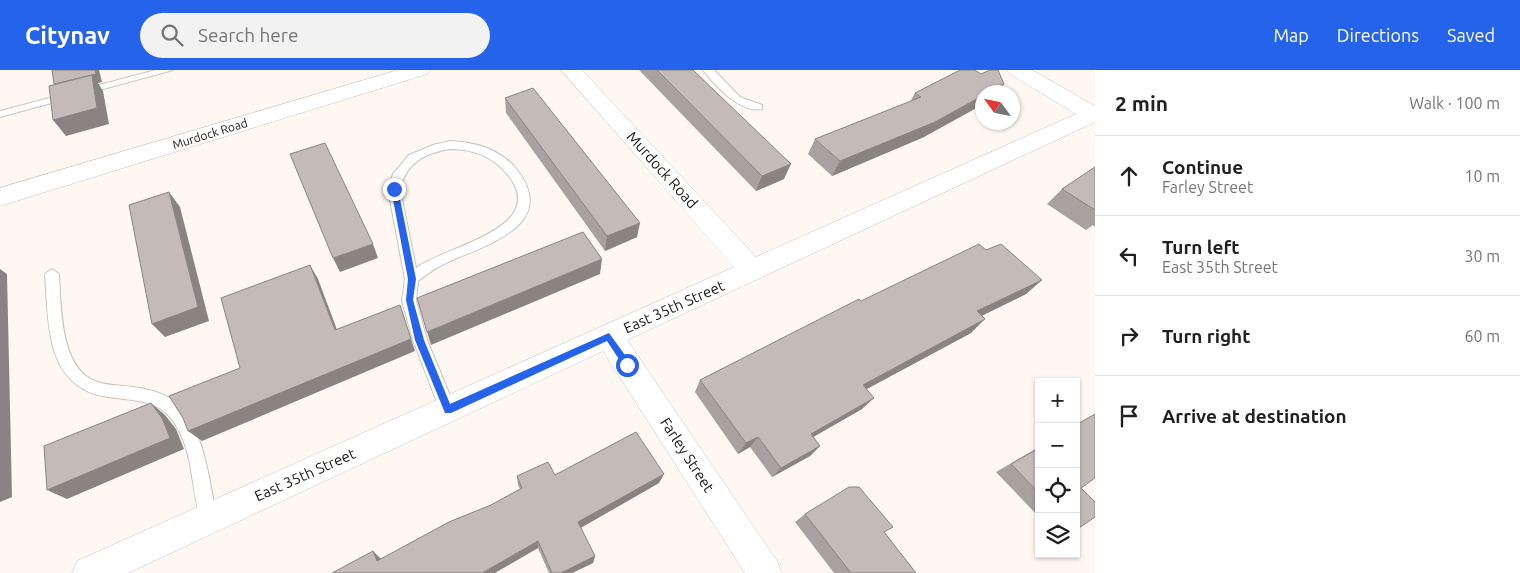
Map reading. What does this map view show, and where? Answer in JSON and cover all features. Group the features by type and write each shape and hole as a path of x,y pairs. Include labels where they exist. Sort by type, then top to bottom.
{"street":[{"name":"Murdock Road","path":"0,197 420,70"},
{"name":"Murdock Road","path":"571,70 753,271"},
{"path":"1017,70 1095,115"},
{"name":"East 35th Street","path":"89,573 1095,115"},
{"name":"Farley Street","path":"609,337 765,573"}],"lane":[{"path":"708,70 736,98 758,107"},
{"path":"0,114 165,71"},
{"path":"412,279 434,262 497,235 509,227 520,213 524,204 521,186 503,162 475,148 461,146 427,151 412,159 399,171 395,179 394,189 412,279 410,300 420,340 448,410"},
{"path":"52,274 58,330 65,359 73,374 84,383 100,389 158,399 174,410 186,428 194,452 209,518"}],"building":[{"path":"52,70 95,70 96,74 54,84"},
{"path":"657,70 693,70 791,164 762,176"},
{"path":"960,70 975,70 981,74 990,70 998,70 1004,84 975,85 975,100 935,122 840,161 815,139 921,97 915,93"},
{"path":"92,75 97,108 53,120 49,86"},
{"path":"533,88 640,223 607,236 505,98"},
{"path":"325,143 373,244 333,258 290,154"},
{"path":"1095,167 1095,210 1062,189"},
{"path":"169,192 198,307 152,324 129,205"},
{"path":"583,232 602,259 427,332 417,298"},
{"path":"979,244 986,250 1001,244 1042,280 977,311 985,319 863,385 874,398 811,434 820,446 781,468 758,437 746,443 700,380 859,299 861,301"},
{"path":"310,265 335,330 400,305 411,339 188,431 183,418 169,396 240,368 221,298"},
{"path":"151,403 162,418 170,438 47,490 44,446"},
{"path":"1095,414 1095,478 1081,488 1095,502 1095,517 1080,527 1080,423"},
{"path":"636,432 664,474 578,522 595,556 561,573 552,573 538,541 482,573 332,573 373,551 377,561 449,522 491,505 522,488 517,476 548,462 555,475"},
{"path":"1035,450 1035,489 1011,464"},
{"path":"849,487 859,487 893,527 884,532 916,573 851,573 805,514"}],"route":[{"path":"394,189 412,279 410,300 420,340 448,410 609,337 627,365"}]}
